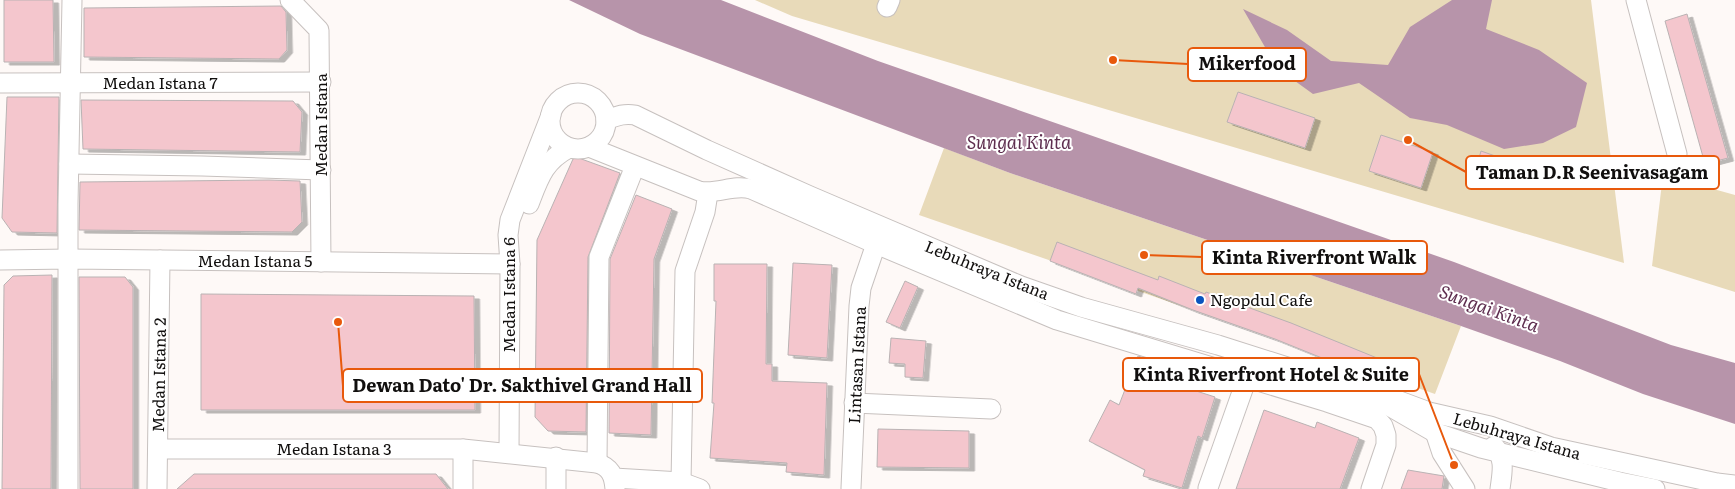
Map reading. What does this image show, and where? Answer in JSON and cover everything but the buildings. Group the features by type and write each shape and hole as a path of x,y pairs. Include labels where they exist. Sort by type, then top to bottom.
{"street":[{"path":"68,489 69,164 72,0"},
{"name":"Medan Istana","path":"290,0 319,30 321,82 321,262"},
{"path":"1636,0 1677,154"},
{"name":"Medan Istana 7","path":"0,83 321,82"},
{"path":"584,93 593,97 605,111 606,129 596,143 589,147 582,149 569,148 556,138 552,131 551,115 554,107 567,95 584,93"},
{"name":"Lebuhraya Istana","path":"593,97 633,105 682,137"},
{"name":"Lebuhraya Istana","path":"606,120 626,114 635,115 801,192 1021,286 1081,307 1218,345 1303,372 1343,380 1429,412 1490,426 1551,447 1726,484 1735,489"},
{"name":"Medan Istana 6","path":"509,453 510,264 508,235 510,220 551,115"},
{"path":"589,147 699,191 708,193 741,186 751,189 1057,320 1377,419 1383,426 1386,435 1386,445 1371,489"},
{"path":"510,264 522,222 544,170 551,159 569,148"},
{"path":"69,164 321,170"},
{"path":"634,166 599,257 597,463 604,465 610,470 614,483 681,482 700,489"},
{"path":"681,482 685,270 705,212 708,193"},
{"name":"Lintasan Istana","path":"851,488 859,306 861,288 876,244"},
{"name":"Medan Istana 5","path":"0,260 69,259 510,264"},
{"name":"Medan Istana 2","path":"157,489 160,260"},
{"name":"Lebuhraya Istana","path":"1303,372 1344,391 1389,406 1434,432 1500,454 1624,486 1655,489"},
{"path":"1208,488 1247,378"},
{"path":"854,403 991,409"},
{"path":"1429,412 1442,453 1465,489"},
{"path":"1429,412 1485,438 1496,447 1503,465 1500,489"},
{"name":"Medan Istana 3","path":"158,449 463,449 597,463"},
{"path":"463,449 463,489"},
{"path":"556,458 556,489"}],"shaded area":[{"path":"755,0 1591,0 1624,263 792,16"},
{"path":"944,148 1010,173 1461,326 1435,394 919,215"},
{"path":"1663,175 1735,195 1735,292 1652,266"}],"water":[{"name":"Sungai Kinta","path":"569,0 721,0 878,61 1454,262 1671,345 1735,363 1735,424 1643,394 1560,361 1461,326 1010,173 640,34"},
{"path":"1452,0 1492,0 1486,29 1539,50 1587,83 1576,127 1543,143 1504,149 1447,125 1410,118 1359,83 1313,94 1277,68 1243,9 1287,30 1331,61 1388,65 1410,27"}],"place":[{"name":"Mikerfood","path":"1113,60"},
{"name":"Taman D.R Seenivasagam","path":"1408,140"},
{"name":"Kinta Riverfront Walk","path":"1144,255"},
{"name":"Ngopdul Cafe","path":"1200,300"},
{"name":"Dewan Dato' Dr. Sakthivel Grand Hall","path":"338,322"},
{"name":"Kinta Riverfront Hotel & Suite","path":"1454,465"}]}
